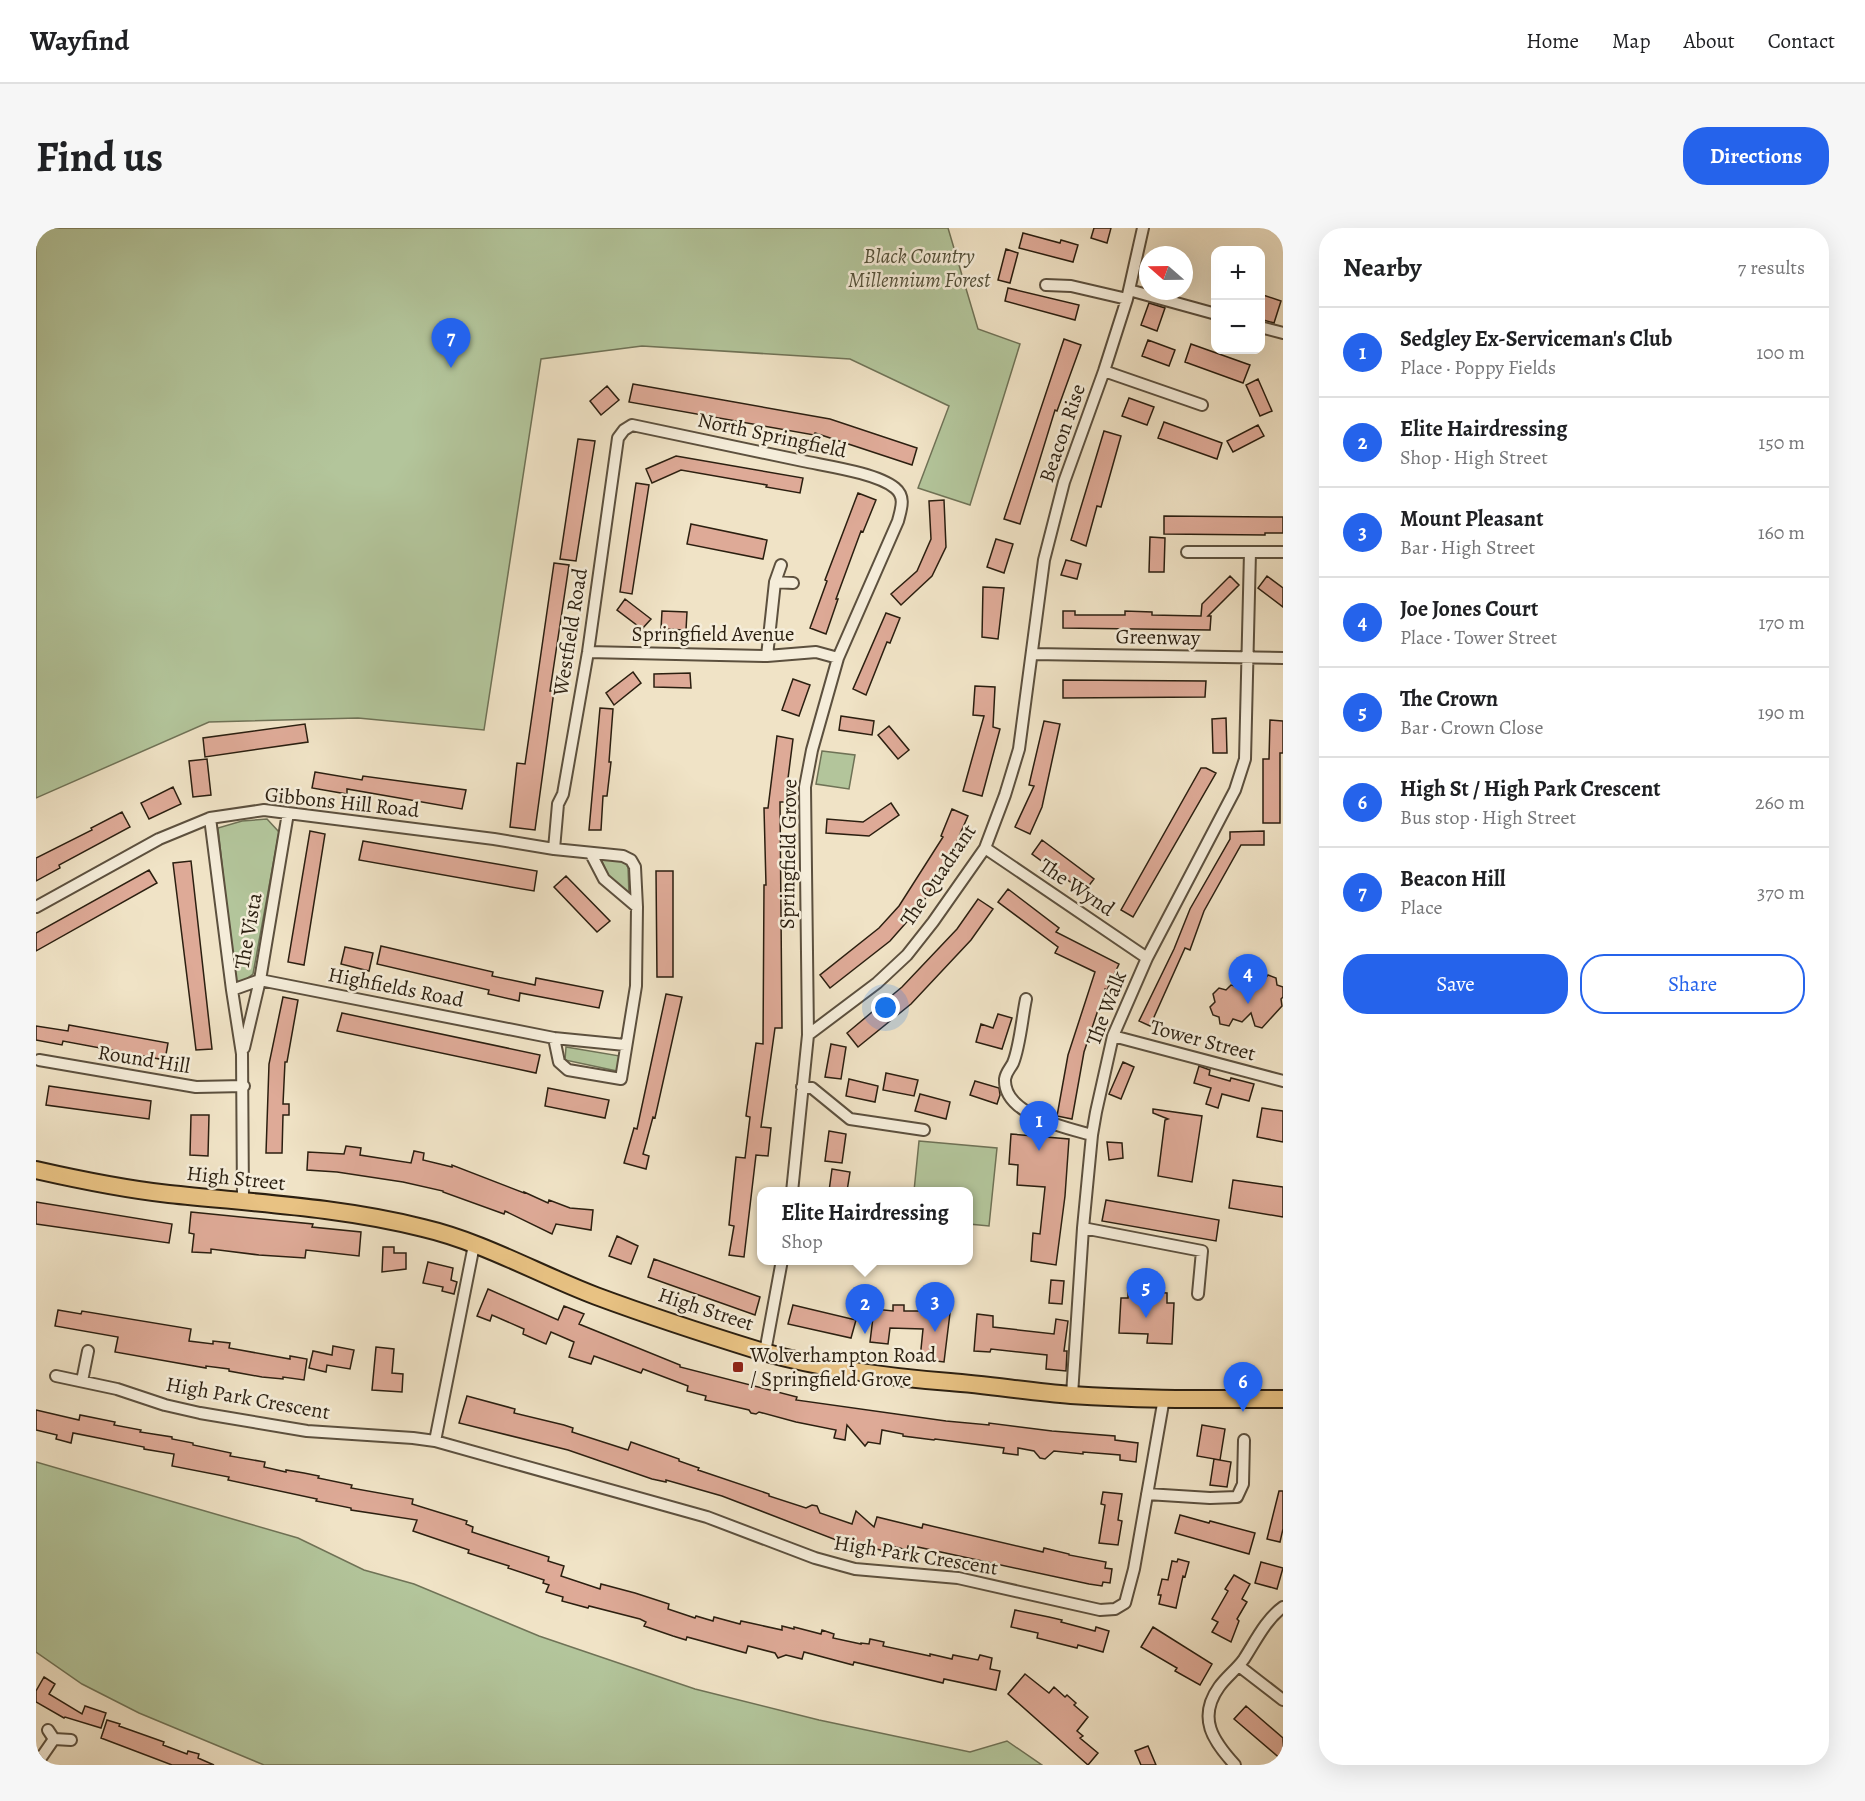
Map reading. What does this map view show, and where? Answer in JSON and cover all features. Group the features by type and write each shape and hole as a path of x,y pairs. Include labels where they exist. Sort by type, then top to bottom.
{"main road":[{"name":"High Street","path":"36,1170 166,1194 243,1200 384,1219 440,1232 595,1296 765,1352 850,1371 1071,1395 1283,1399"}],"street":[{"name":"Beacon Rise","path":"1032,654 1047,549 1064,482 1128,294 1143,228"},
{"path":"1046,285 1128,294 1211,313"},
{"path":"1265,328 1283,333"},
{"path":"1104,370 1202,405"},
{"name":"North Springfield","path":"632,425 877,478 894,487 900,494"},
{"name":"Westfield Road","path":"554,849 558,804 563,794 588,652 618,438 632,425"},
{"name":"Springfield Grove","path":"792,1187 808,1035 805,787 812,750 838,658 898,521 902,504 900,494"},
{"path":"1187,552 1283,552"},
{"name":"The Walk","path":"1071,1395 1092,1135 1113,1036 1147,958 1235,790 1245,759 1250,552"},
{"path":"767,656 775,582 781,565"},
{"path":"775,582 793,584"},
{"name":"Springfield Avenue","path":"588,652 767,656 816,652 838,658"},
{"name":"Greenway","path":"1032,654 1283,658"},
{"name":"The Quadrant","path":"808,1035 877,983 907,955 985,848 1019,749 1032,654"},
{"name":"Gibbons Hill Road","path":"36,907 159,839 210,818 264,810 494,839 591,854 623,856 631,860 634,867 637,908"},
{"name":"The Vista","path":"242,1054 260,980 288,813"},
{"name":"The Vista","path":"210,818 242,1054 243,1200"},
{"name":"The Wynd","path":"985,848 1147,958"},
{"path":"554,1038 559,1062 568,1070 621,1079 636,986 637,908 604,879 591,854"},
{"path":"232,990 260,980"},
{"name":"Highfields Road","path":"260,980 554,1038 625,1045"},
{"path":"1026,999 1013,1063 1005,1077 1008,1093 1029,1114 1045,1122 1092,1135"},
{"name":"Tower Street","path":"1113,1036 1283,1081"},
{"name":"Round Hill","path":"39,1060 196,1087 244,1086"},
{"path":"802,1087 812,1089 850,1119 924,1130"},
{"path":"1083,1228 1202,1251 1198,1294"},
{"path":"435,1442 474,1245"},
{"path":"765,1352 781,1265"},
{"path":"82,1381 88,1351"},
{"name":"High Park Crescent","path":"56,1376 200,1413 307,1431 412,1438 435,1442 707,1517 815,1558 855,1569 958,1578 1100,1610 1115,1609 1125,1602 1134,1569 1164,1398"},
{"path":"1147,1494 1210,1498 1237,1497 1243,1484 1244,1440"},
{"path":"1235,1765 1210,1734 1209,1706 1219,1686 1239,1666 1274,1614 1283,1606"},
{"path":"1239,1666 1283,1700"},
{"path":"36,1765 51,1734 71,1740"}],"green space":[{"name":"Black Country Millennium Forest","path":"36,228 948,228 978,329 1020,344 970,505 918,488 949,406 850,359 642,346 541,359 484,730 358,718 209,722 36,798"},
{"path":"822,751 855,755 849,789 816,784"},
{"path":"267,819 279,832 253,974 245,980 235,982 218,828 242,821"},
{"path":"601,859 623,860 628,867 629,895 610,879"},
{"path":"566,1047 620,1056 617,1071 565,1060"},
{"path":"919,1141 997,1148 989,1226 973,1224 973,1187 914,1187"},
{"path":"36,1462 298,1538 364,1570 414,1584 539,1636 695,1689 819,1720 970,1752 1007,1741 1042,1765 264,1765 139,1713 82,1684 36,1652"}],"building":[{"path":"1094,228 1111,228 1107,243 1091,238"},
{"path":"1023,233 1060,243 1061,240 1078,245 1073,262 1019,248"},
{"path":"1006,249 1018,253 1010,283 998,280"},
{"path":"1008,288 1079,305 1075,320 1005,301"},
{"path":"1265,296 1281,301 1274,323 1265,320"},
{"path":"1149,303 1165,308 1157,331 1141,325"},
{"path":"1064,339 1081,345 1057,411 1055,410 1020,524 1004,519"},
{"path":"1148,340 1175,350 1169,366 1142,356"},
{"path":"1191,344 1211,351 1211,354 1219,354 1250,365 1243,383 1185,362"},
{"path":"1258,379 1272,411 1260,416 1246,385"},
{"path":"633,384 830,419 917,448 912,465 815,433 814,435 629,402"},
{"path":"607,386 619,400 601,415 590,401"},
{"path":"1129,398 1154,407 1147,425 1122,416"},
{"path":"1164,422 1222,443 1217,459 1158,438"},
{"path":"1258,425 1264,436 1233,452 1227,441"},
{"path":"1104,431 1121,436 1101,507 1097,506 1086,546 1071,540"},
{"path":"578,439 595,441 576,561 560,559"},
{"path":"676,456 803,478 800,493 681,470 652,483 646,469"},
{"path":"636,483 649,485 632,594 620,592"},
{"path":"858,493 876,500 863,532 861,531 826,634 810,628 827,581 825,580"},
{"path":"944,500 946,547 932,576 901,605 891,594 917,571 931,539 929,501"},
{"path":"1164,516 1283,517 1283,533 1265,533 1265,535 1164,534"},
{"path":"691,524 767,540 763,559 687,544"},
{"path":"1150,537 1165,538 1164,572 1149,572"},
{"path":"996,539 1013,544 1004,573 987,567"},
{"path":"1066,560 1081,564 1077,579 1061,575"},
{"path":"554,563 569,565 550,691 554,691 535,830 510,827 517,763 525,764"},
{"path":"1230,576 1239,585 1208,616 1211,616 1210,630 1063,628 1063,611 1075,611 1075,615 1125,615 1125,611 1152,612 1152,615 1201,616 1202,604"},
{"path":"1267,576 1283,588 1283,607 1258,588"},
{"path":"983,587 1004,588 998,639 982,637"},
{"path":"625,599 651,619 642,629 617,610"},
{"path":"662,611 687,612 686,630 661,629"},
{"path":"886,613 900,618 890,643 887,642 866,695 853,689"},
{"path":"633,672 641,683 614,705 606,693"},
{"path":"690,673 691,688 654,687 654,674"},
{"path":"793,679 810,685 799,716 782,710"},
{"path":"1063,680 1206,681 1205,697 1063,698"},
{"path":"975,686 995,687 993,727 1000,729 982,796 963,791 984,716 973,715"},
{"path":"600,708 613,709 609,762 611,762 607,796 603,796 601,830 589,830"},
{"path":"841,716 874,721 872,735 839,730"},
{"path":"1226,718 1227,753 1213,753 1212,719"},
{"path":"1270,720 1283,721 1283,753 1280,753 1280,823 1263,823 1263,759 1269,759"},
{"path":"1044,721 1060,724 1042,807 1030,834 1015,827 1034,786 1029,785"},
{"path":"305,724 308,742 205,757 203,738"},
{"path":"889,726 909,750 898,759 878,735"},
{"path":"777,736 793,739 785,802 780,802 782,1028 775,1028 761,1127 771,1128 768,1156 756,1155 744,1257 729,1255 734,1226 729,1225 736,1157 745,1158 750,1117 746,1116 756,1043 763,1044 764,885 766,885 764,808 768,808"},
{"path":"207,759 211,795 193,797 189,761"},
{"path":"1201,768 1216,773 1133,917 1121,910"},
{"path":"315,772 362,780 363,776 466,790 462,809 347,789 347,794 312,788"},
{"path":"173,787 181,804 149,819 141,803"},
{"path":"891,803 899,815 869,836 826,833 827,819 863,822"},
{"path":"952,809 968,816 953,850 955,851 919,908 890,941 830,988 820,975 879,928 899,906 943,837 941,836"},
{"path":"122,812 130,827 59,865 60,868 36,881 36,858"},
{"path":"310,831 325,834 304,965 288,962"},
{"path":"1264,831 1264,845 1241,845 1204,911 1190,950 1185,948 1150,1026 1139,1021 1174,949 1190,909 1230,839 1230,832"},
{"path":"1042,840 1094,879 1084,892 1032,854"},
{"path":"363,841 537,871 534,891 359,860"},
{"path":"191,861 212,1049 196,1050 173,863"},
{"path":"149,870 157,883 36,951 36,933"},
{"path":"656,871 673,871 673,977 657,977"},
{"path":"566,876 610,921 597,932 554,887"},
{"path":"1008,889 1059,928 1056,932 1119,964 1107,990 1105,989 1084,1052 1072,1119 1057,1116 1068,1055 1095,972 1055,953 1058,947 998,902"},
{"path":"978,899 993,909 971,940 911,1004 858,1047 847,1033 902,987 957,929"},
{"path":"381,946 493,972 492,976 535,985 536,978 603,991 599,1008 520,993 519,1001 488,994 489,990 377,964"},
{"path":"345,947 373,953 369,971 341,964"},
{"path":"1268,975 1276,978 1277,985 1283,987 1282,1006 1262,1028 1255,1026 1251,1013 1242,1022 1233,1019 1229,1026 1220,1024 1219,1017 1213,1015 1210,1007 1215,1002 1213,994 1219,988 1226,990 1231,985 1247,989 1256,978 1264,980"},
{"path":"666,994 682,997 655,1118 653,1117 643,1154 649,1156 646,1169 624,1163 634,1128 637,1129"},
{"path":"283,997 298,1000 287,1062 285,1062 283,1104 289,1104 289,1115 283,1115 282,1153 266,1153 269,1064"},
{"path":"342,1013 540,1055 536,1073 337,1031"},
{"path":"998,1014 1012,1018 1002,1049 976,1042 981,1024 993,1028"},
{"path":"69,1025 168,1043 165,1060 63,1041 62,1045 36,1040 36,1026 68,1031"},
{"path":"831,1044 846,1047 841,1079 825,1077"},
{"path":"1123,1062 1134,1067 1121,1099 1109,1094"},
{"path":"1199,1066 1210,1070 1209,1075 1254,1084 1249,1101 1222,1094 1218,1108 1206,1104 1211,1088 1194,1083"},
{"path":"886,1073 918,1080 914,1096 883,1090"},
{"path":"849,1079 878,1086 875,1102 846,1096"},
{"path":"975,1081 999,1088 1000,1095 997,1104 970,1095"},
{"path":"49,1086 151,1101 149,1119 46,1105"},
{"path":"548,1088 609,1100 605,1118 545,1106"},
{"path":"920,1094 950,1102 946,1119 915,1111"},
{"path":"1262,1108 1283,1111 1283,1142 1257,1137"},
{"path":"1153,1109 1202,1116 1192,1182 1158,1176 1165,1120 1168,1119 1153,1113"},
{"path":"191,1115 209,1115 208,1156 190,1155"},
{"path":"829,1131 846,1134 842,1163 825,1161"},
{"path":"1011,1134 1069,1139 1065,1196 1056,1265 1031,1261 1033,1233 1040,1234 1045,1187 1017,1185 1018,1165 1009,1164"},
{"path":"1107,1142 1122,1143 1123,1158 1109,1160"},
{"path":"346,1146 361,1148 360,1155 411,1163 414,1151 424,1153 423,1160 452,1167 452,1165 548,1203 549,1200 570,1208 593,1210 591,1230 556,1224 552,1234 505,1211 504,1214 443,1191 403,1182 307,1170 308,1152 344,1154"},
{"path":"832,1169 850,1172 848,1187 830,1187"},
{"path":"1233,1180 1283,1187 1283,1217 1229,1208"},
{"path":"1106,1200 1219,1220 1216,1241 1102,1221"},
{"path":"36,1202 172,1224 169,1243 36,1224"},
{"path":"191,1212 313,1224 312,1227 361,1232 359,1256 306,1250 305,1258 211,1249 211,1253 192,1252 194,1234 189,1233"},
{"path":"617,1236 638,1246 631,1264 609,1256"},
{"path":"383,1247 394,1247 394,1253 406,1253 406,1269 382,1272"},
{"path":"654,1259 760,1297 755,1315 648,1277"},
{"path":"428,1262 453,1268 451,1280 457,1282 454,1294 442,1291 443,1287 423,1283"},
{"path":"1051,1280 1064,1281 1062,1304 1049,1303"},
{"path":"488,1289 558,1320 564,1306 584,1314 579,1324 680,1365 680,1367 797,1397 796,1400 946,1421 989,1425 989,1423 1115,1436 1115,1440 1138,1443 1136,1462 1120,1460 1120,1455 1054,1451 1045,1459 1040,1458 1034,1451 1018,1448 1018,1455 1003,1453 1004,1448 903,1436 903,1434 882,1430 880,1444 868,1442 865,1446 847,1425 845,1440 834,1438 836,1430 759,1412 751,1413 749,1410 705,1400 706,1396 687,1391 688,1386 643,1369 641,1373 594,1356 591,1364 569,1357 574,1342 551,1332 546,1344 523,1334 524,1329 492,1315 490,1321 477,1316"},
{"path":"1128,1291 1167,1293 1167,1303 1174,1303 1172,1344 1147,1343 1148,1334 1119,1333 1121,1298 1128,1298"},
{"path":"926,1303 951,1305 944,1362 920,1359 923,1329 890,1328 888,1344 870,1342 874,1309 893,1311 893,1305 904,1305 904,1311 925,1311"},
{"path":"793,1305 856,1320 851,1338 788,1324"},
{"path":"58,1310 81,1314 82,1311 191,1329 189,1341 213,1344 213,1341 230,1343 229,1348 290,1359 290,1356 307,1359 304,1380 262,1377 229,1371 229,1369 206,1366 206,1368 115,1352 118,1337 55,1326"},
{"path":"977,1314 993,1316 993,1327 1054,1334 1056,1319 1068,1321 1064,1351 1067,1351 1066,1371 1046,1369 1047,1355 991,1349 990,1352 974,1351"},
{"path":"333,1346 354,1350 350,1369 327,1365 326,1372 309,1368 313,1351 332,1355"},
{"path":"376,1347 394,1349 392,1373 403,1374 402,1392 372,1390"},
{"path":"467,1396 515,1409 514,1413 573,1428 572,1432 628,1450 631,1442 679,1459 679,1461 699,1468 698,1470 769,1494 769,1496 806,1508 812,1505 817,1506 820,1513 852,1524 856,1511 874,1527 877,1517 922,1528 923,1524 1043,1552 1044,1548 1106,1562 1105,1568 1112,1569 1110,1583 1103,1582 1102,1586 1089,1584 913,1546 913,1548 908,1546 907,1550 888,1545 887,1552 858,1544 857,1548 722,1496 666,1480 666,1482 652,1479 568,1450 459,1423"},
{"path":"36,1410 79,1420 80,1415 115,1422 114,1425 141,1430 140,1432 172,1437 172,1439 193,1443 193,1445 231,1453 230,1456 265,1462 264,1467 319,1476 318,1478 352,1485 351,1488 413,1499 412,1504 467,1521 466,1524 473,1527 472,1532 549,1557 548,1561 564,1566 561,1576 600,1589 601,1584 635,1593 669,1604 668,1609 695,1618 696,1616 713,1621 714,1617 740,1624 741,1621 782,1630 782,1626 794,1629 794,1627 821,1634 822,1630 834,1634 833,1638 861,1644 869,1644 870,1639 884,1642 883,1646 952,1659 953,1655 978,1660 980,1655 992,1658 990,1669 1000,1671 996,1690 944,1679 943,1683 854,1662 853,1665 804,1652 802,1659 786,1655 778,1658 775,1653 748,1646 746,1653 687,1637 686,1640 644,1626 646,1622 640,1619 562,1601 563,1597 546,1592 549,1585 543,1583 544,1580 468,1553 469,1550 413,1531 417,1520 351,1510 351,1508 316,1501 317,1499 228,1480 229,1477 172,1466 174,1454 144,1449 144,1447 73,1433 71,1443 56,1439 57,1435 36,1430"},
{"path":"1202,1425 1225,1429 1220,1460 1197,1456"},
{"path":"1214,1459 1231,1462 1227,1487 1210,1485"},
{"path":"1279,1491 1283,1491 1283,1529 1280,1542 1267,1539"},
{"path":"1103,1492 1122,1494 1118,1520 1122,1521 1118,1545 1099,1543 1105,1505 1101,1504"},
{"path":"1180,1515 1255,1533 1249,1554 1175,1533"},
{"path":"1178,1559 1189,1562 1185,1577 1183,1576 1176,1608 1159,1604 1161,1595 1158,1595 1162,1579 1168,1580 1172,1561 1177,1562"},
{"path":"1261,1562 1283,1568 1277,1589 1255,1583"},
{"path":"1234,1575 1250,1584 1242,1599 1247,1602 1237,1619 1239,1621 1231,1642 1212,1632 1218,1622 1212,1619"},
{"path":"1015,1610 1062,1620 1061,1622 1095,1631 1096,1627 1109,1631 1103,1652 1037,1638 1038,1633 1011,1627"},
{"path":"1153,1627 1212,1664 1200,1685 1175,1671 1177,1668 1141,1647"},
{"path":"1025,1674 1049,1693 1054,1687 1065,1697 1067,1695 1076,1703 1074,1705 1088,1717 1077,1731 1083,1736 1080,1738 1098,1753 1088,1765 1008,1694"},
{"path":"44,1677 55,1684 49,1694 82,1714 85,1706 106,1713 101,1728 64,1718 36,1702 36,1691"},
{"path":"1246,1706 1283,1738 1283,1761 1234,1719"},
{"path":"107,1720 164,1742 163,1745 187,1754 188,1751 199,1754 198,1758 214,1765 172,1765 101,1738"},
{"path":"1148,1746 1156,1765 1141,1765 1135,1751"}],"place":[{"name":"Beacon Hill","path":"451,368"},
{"name":"Joe Jones Court","path":"1248,1004"},
{"name":"Sedgley Ex-Serviceman's Club","path":"1039,1151"},
{"name":"The Crown","path":"1146,1318"},
{"name":"Mount Pleasant","path":"935,1332"},
{"name":"Elite Hairdressing","path":"865,1334"},
{"name":"Wolverhampton Road / Springfield Grove","path":"738,1367"},
{"name":"High St / High Park Crescent","path":"1243,1412"}]}
